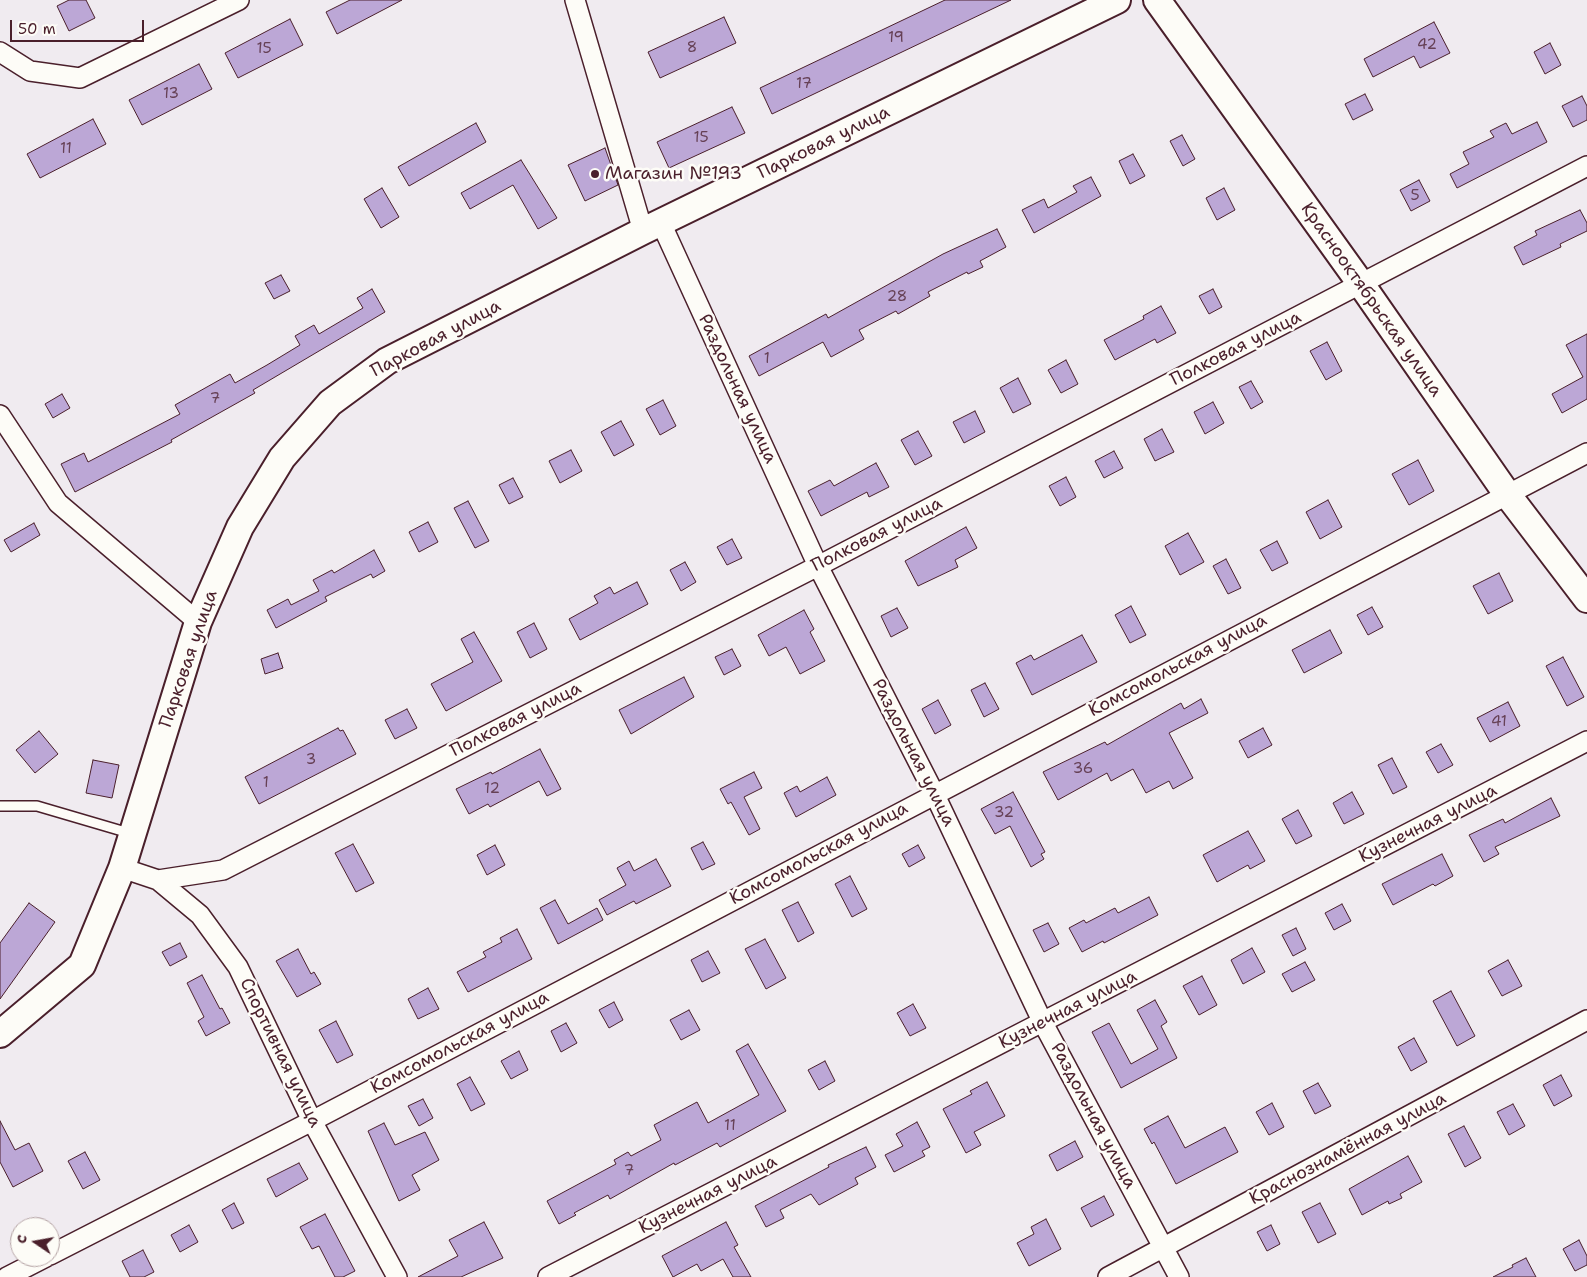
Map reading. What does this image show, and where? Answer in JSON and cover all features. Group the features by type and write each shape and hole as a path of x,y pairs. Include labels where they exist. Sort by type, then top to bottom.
{"main road":[{"name":"Парковая улица","path":"0,1034 82,965 122,868 198,622 240,527 282,458 330,403 387,361 652,227 1118,0"},
{"name":"Краснооктябрьская улица","path":"1157,0 1361,284 1507,494 1587,599"}],"street":[{"path":"0,52 30,71 80,78 239,0"},
{"name":"Раздольная улица","path":"575,0 652,227 818,566 934,794 1043,1022 1179,1277"},
{"name":"Полковая улица","path":"158,880 223,870 818,566 1587,166"},
{"path":"0,414 58,503 198,622"},
{"name":"Комсомольская улица","path":"60,1250 312,1121 1587,453"},
{"name":"Кузнечная улица","path":"548,1277 1587,741"},
{"name":"Спортивная улица","path":"122,868 158,880 200,915 238,967 312,1121 397,1277"},
{"name":"Краснознамённая улица","path":"1108,1277 1587,1020"},
{"path":"7,1277 26,1267"}],"lane":[{"path":"0,806 37,806 132,834"}],"building":[{"path":"69,0 86,0 95,18 69,31 57,6"},
{"path":"350,0 402,0 337,34 326,12"},
{"path":"945,0 1011,0 772,114 760,88"},
{"path":"724,17 736,43 660,78 648,52"},
{"path":"290,19 303,45 238,78 225,53"},
{"path":"1434,22 1450,53 1420,68 1414,56 1373,77 1364,59"},
{"path":"1550,43 1561,65 1545,74 1534,52"},
{"path":"199,64 212,89 142,125 129,100"},
{"path":"1365,94 1373,110 1353,120 1345,104"},
{"path":"1582,96 1587,106 1587,120 1573,127 1562,106"},
{"path":"732,107 745,133 669,168 657,142"},
{"path":"93,119 106,144 40,178 27,154"},
{"path":"1537,122 1547,142 1457,188 1450,174 1469,164 1463,152 1494,137 1490,131 1506,123 1512,134"},
{"path":"476,123 486,142 409,186 398,167"},
{"path":"1182,135 1195,159 1183,166 1170,141"},
{"name":"Магазин №193","path":"605,148 618,185 585,201 568,165"},
{"path":"1133,154 1145,176 1130,184 1119,161"},
{"path":"521,160 557,218 538,229 513,185 470,209 461,193"},
{"path":"1091,177 1101,196 1034,233 1022,210 1044,199 1048,208 1077,192 1073,186"},
{"path":"1419,180 1430,201 1411,211 1400,190"},
{"path":"382,188 399,217 381,228 364,199"},
{"path":"1224,188 1235,210 1217,220 1206,198"},
{"path":"1580,210 1587,223 1587,231 1560,244 1561,247 1523,265 1514,247 1537,235 1535,231"},
{"path":"997,229 1006,247 980,261 983,267 968,274 967,272 928,292 930,296 898,314 896,311 859,330 864,339 831,357 823,342 759,376 749,356 826,314 828,318 943,254"},
{"path":"281,275 290,291 274,299 265,283"},
{"path":"372,289 385,312 253,390 255,393 171,440 172,442 75,492 61,464 84,453 88,462 180,414 175,405 230,374 235,383 300,345 295,336 314,325 319,334 363,308 357,298"},
{"path":"1213,289 1222,307 1209,314 1199,296"},
{"path":"1161,306 1176,333 1157,343 1155,339 1115,360 1104,340 1144,319 1143,316"},
{"path":"1587,334 1587,399 1562,413 1552,394 1583,377 1566,345"},
{"path":"1327,342 1342,371 1326,380 1310,351"},
{"path":"1066,360 1078,384 1061,393 1048,370"},
{"path":"1018,378 1031,404 1013,413 1000,388"},
{"path":"1251,381 1263,402 1251,409 1239,387"},
{"path":"62,394 70,408 53,418 45,404"},
{"path":"663,400 676,426 660,435 646,409"},
{"path":"1213,402 1224,423 1205,434 1194,412"},
{"path":"975,411 985,432 964,443 953,422"},
{"path":"621,421 634,445 614,456 601,432"},
{"path":"1162,429 1174,452 1155,461 1144,439"},
{"path":"918,431 932,456 915,465 901,440"},
{"path":"571,450 582,471 560,483 549,461"},
{"path":"1114,451 1123,468 1104,478 1095,461"},
{"path":"1418,460 1434,491 1409,505 1392,474"},
{"path":"876,463 889,487 869,497 867,492 821,516 808,491 830,480 834,486"},
{"path":"1066,477 1076,497 1060,506 1049,486"},
{"path":"513,478 523,497 509,504 499,485"},
{"path":"1328,500 1342,527 1320,539 1306,512"},
{"path":"468,501 489,541 475,548 454,508"},
{"path":"428,522 438,542 419,552 409,532"},
{"path":"34,523 40,535 11,552 4,540"},
{"path":"966,527 977,548 955,560 958,567 918,586 905,561"},
{"path":"1188,533 1204,562 1180,575 1165,546"},
{"path":"732,539 742,558 727,565 717,547"},
{"path":"1277,541 1288,563 1272,571 1260,550"},
{"path":"374,550 385,571 373,578 371,574 325,597 327,601 276,628 267,610 288,599 291,605 319,591 313,580 332,570 334,573"},
{"path":"1226,559 1241,588 1228,594 1213,566"},
{"path":"685,562 696,582 681,591 670,570"},
{"path":"1499,573 1513,601 1488,614 1473,586"},
{"path":"637,582 648,604 580,640 569,619 598,603 594,596 610,587 614,594"},
{"path":"1131,606 1146,635 1130,643 1115,615"},
{"path":"1372,607 1383,627 1368,635 1357,615"},
{"path":"897,608 908,628 891,637 881,616"},
{"path":"804,610 814,629 810,632 825,661 800,674 786,647 769,656 758,635"},
{"path":"534,623 547,649 530,658 517,632"},
{"path":"1330,630 1342,653 1304,673 1292,650"},
{"path":"474,632 502,681 446,711 431,684 473,662 461,639"},
{"path":"1082,635 1097,662 1032,695 1016,663 1031,655 1034,660"},
{"path":"732,649 741,666 724,675 715,657"},
{"path":"278,653 283,668 265,674 261,659"},
{"path":"1563,657 1584,697 1567,706 1546,666"},
{"path":"684,677 694,697 631,734 619,710"},
{"path":"985,683 999,709 984,717 971,690"},
{"path":"1201,699 1208,713 1169,733 1193,778 1173,789 1169,781 1146,793 1133,769 1111,781 1107,773 1058,800 1043,772 1105,742 1107,745 1181,703 1184,709"},
{"path":"938,700 951,725 935,734 922,709"},
{"path":"1508,702 1520,726 1490,742 1477,718"},
{"path":"407,709 417,728 395,739 385,720"},
{"path":"338,728 340,731 343,730 356,754 259,804 245,777"},
{"path":"1263,728 1272,745 1248,758 1239,741"},
{"path":"39,731 58,754 35,773 16,750"},
{"path":"1441,744 1453,765 1438,773 1426,752"},
{"path":"540,749 561,789 547,796 539,781 490,807 488,804 469,814 456,789 491,772 492,774"},
{"path":"1392,758 1407,787 1393,794 1378,765"},
{"path":"93,760 119,765 112,798 86,793"},
{"path":"754,772 762,788 744,797 760,829 749,835 731,802 728,804 720,789"},
{"path":"827,777 836,795 796,817 784,793 797,786 800,792"},
{"path":"1013,792 1045,852 1041,854 1044,859 1031,867 1010,826 995,834 981,809"},
{"path":"1352,792 1364,814 1344,824 1333,803"},
{"path":"1551,798 1560,816 1495,847 1499,854 1484,862 1469,835 1503,819 1505,823"},
{"path":"1298,810 1312,836 1296,844 1282,819"},
{"path":"1248,831 1265,861 1250,869 1248,865 1217,882 1203,855"},
{"path":"703,842 715,864 702,870 691,848"},
{"path":"353,844 374,883 356,892 335,853"},
{"path":"495,845 505,865 487,875 477,855"},
{"path":"918,845 925,858 909,867 902,854"},
{"path":"1442,854 1453,876 1435,886 1433,884 1393,905 1382,884"},
{"path":"656,859 671,886 636,904 634,901 607,915 599,900 626,885 617,868 629,861 634,871"},
{"path":"850,876 867,909 852,917 835,884"},
{"path":"1149,897 1158,915 1104,943 1103,941 1082,952 1069,928 1084,920 1086,923 1115,908 1118,913"},
{"path":"555,900 568,924 597,908 603,920 558,944 540,908"},
{"path":"798,902 814,933 798,942 782,910"},
{"path":"29,903 55,922 0,999 0,943"},
{"path":"1342,904 1351,921 1334,930 1325,913"},
{"path":"1048,923 1059,944 1044,952 1033,930"},
{"path":"1296,928 1306,949 1293,956 1282,935"},
{"path":"517,929 532,959 468,992 457,972 486,957 483,952 502,942 500,938"},
{"path":"765,939 786,978 766,989 745,949"},
{"path":"180,943 187,957 170,966 162,952"},
{"path":"1252,948 1265,972 1243,984 1231,960"},
{"path":"298,949 311,974 314,972 321,984 297,997 276,961"},
{"path":"708,951 720,973 702,982 691,960"},
{"path":"1508,960 1522,986 1502,996 1488,971"},
{"path":"1305,962 1315,980 1292,992 1282,974"},
{"path":"202,975 220,1009 222,1008 230,1023 206,1036 198,1021 204,1017 187,983"},
{"path":"1202,976 1217,1005 1199,1015 1183,986"},
{"path":"428,988 439,1009 418,1019 408,999"},
{"path":"1451,991 1475,1036 1457,1046 1433,1001"},
{"path":"1155,1000 1167,1022 1161,1026 1177,1058 1121,1088 1092,1032 1109,1023 1131,1064 1158,1049 1137,1010"},
{"path":"614,1002 623,1020 609,1028 599,1010"},
{"path":"913,1004 926,1028 910,1036 897,1013"},
{"path":"689,1010 700,1030 681,1040 670,1020"},
{"path":"336,1021 353,1055 337,1063 319,1030"},
{"path":"566,1023 577,1043 561,1052 551,1031"},
{"path":"1414,1038 1427,1062 1411,1071 1398,1047"},
{"path":"748,1044 786,1111 720,1147 717,1143 675,1165 674,1163 610,1199 608,1195 574,1213 576,1215 559,1224 547,1201 616,1164 614,1160 628,1152 631,1156 661,1140 654,1125 697,1102 708,1123 759,1095 736,1051"},
{"path":"519,1051 528,1070 511,1079 501,1061"},
{"path":"825,1061 835,1081 819,1090 808,1070"},
{"path":"1561,1075 1572,1096 1554,1106 1543,1085"},
{"path":"470,1077 485,1104 471,1111 457,1084"},
{"path":"987,1082 1005,1116 974,1132 981,1145 966,1153 943,1109 972,1094 970,1091"},
{"path":"1318,1083 1331,1106 1315,1114 1303,1091"},
{"path":"423,1099 433,1118 419,1126 408,1106"},
{"path":"1272,1103 1284,1127 1269,1135 1256,1112"},
{"path":"1513,1104 1525,1126 1509,1135 1497,1112"},
{"path":"1168,1116 1185,1148 1225,1127 1238,1152 1176,1184 1154,1142 1152,1144 1144,1129"},
{"path":"0,1121 15,1150 29,1143 43,1171 13,1187 0,1162"},
{"path":"917,1122 930,1147 922,1151 925,1156 894,1172 885,1155 903,1146 896,1134"},
{"path":"384,1123 395,1145 425,1132 439,1160 412,1175 420,1190 399,1201 368,1131"},
{"path":"1464,1126 1481,1158 1465,1167 1448,1134"},
{"path":"1075,1141 1083,1157 1057,1171 1049,1155"},
{"path":"866,1147 876,1167 855,1178 858,1184 819,1205 811,1194 780,1210 784,1218 766,1227 755,1206 829,1167 828,1165"},
{"path":"85,1152 100,1180 83,1189 68,1161"},
{"path":"1408,1156 1422,1182 1400,1194 1402,1198 1389,1204 1388,1201 1362,1215 1349,1189"},
{"path":"299,1163 308,1179 276,1197 267,1179"},
{"path":"1104,1196 1114,1215 1091,1227 1081,1208"},
{"path":"234,1203 244,1223 232,1229 222,1210"},
{"path":"1320,1203 1336,1234 1318,1243 1302,1212"},
{"path":"325,1214 355,1271 343,1277 335,1277 319,1246 312,1249 300,1227"},
{"path":"1046,1219 1061,1249 1029,1266 1017,1243 1034,1234 1031,1227"},
{"path":"484,1222 503,1258 461,1277 418,1277 458,1256 449,1240"},
{"path":"726,1222 738,1245 734,1247 751,1277 733,1277 723,1259 701,1271 697,1264 673,1277 662,1256"},
{"path":"189,1225 198,1242 180,1252 171,1235"},
{"path":"1271,1225 1280,1244 1267,1251 1257,1232"},
{"path":"1579,1240 1587,1256 1587,1265 1575,1271 1563,1249"},
{"path":"143,1250 154,1272 144,1277 130,1277 122,1261"},
{"path":"1526,1258 1536,1277 1493,1277 1513,1267 1512,1265"}],"place":[{"name":"Магазин №193","path":"595,174"}]}
